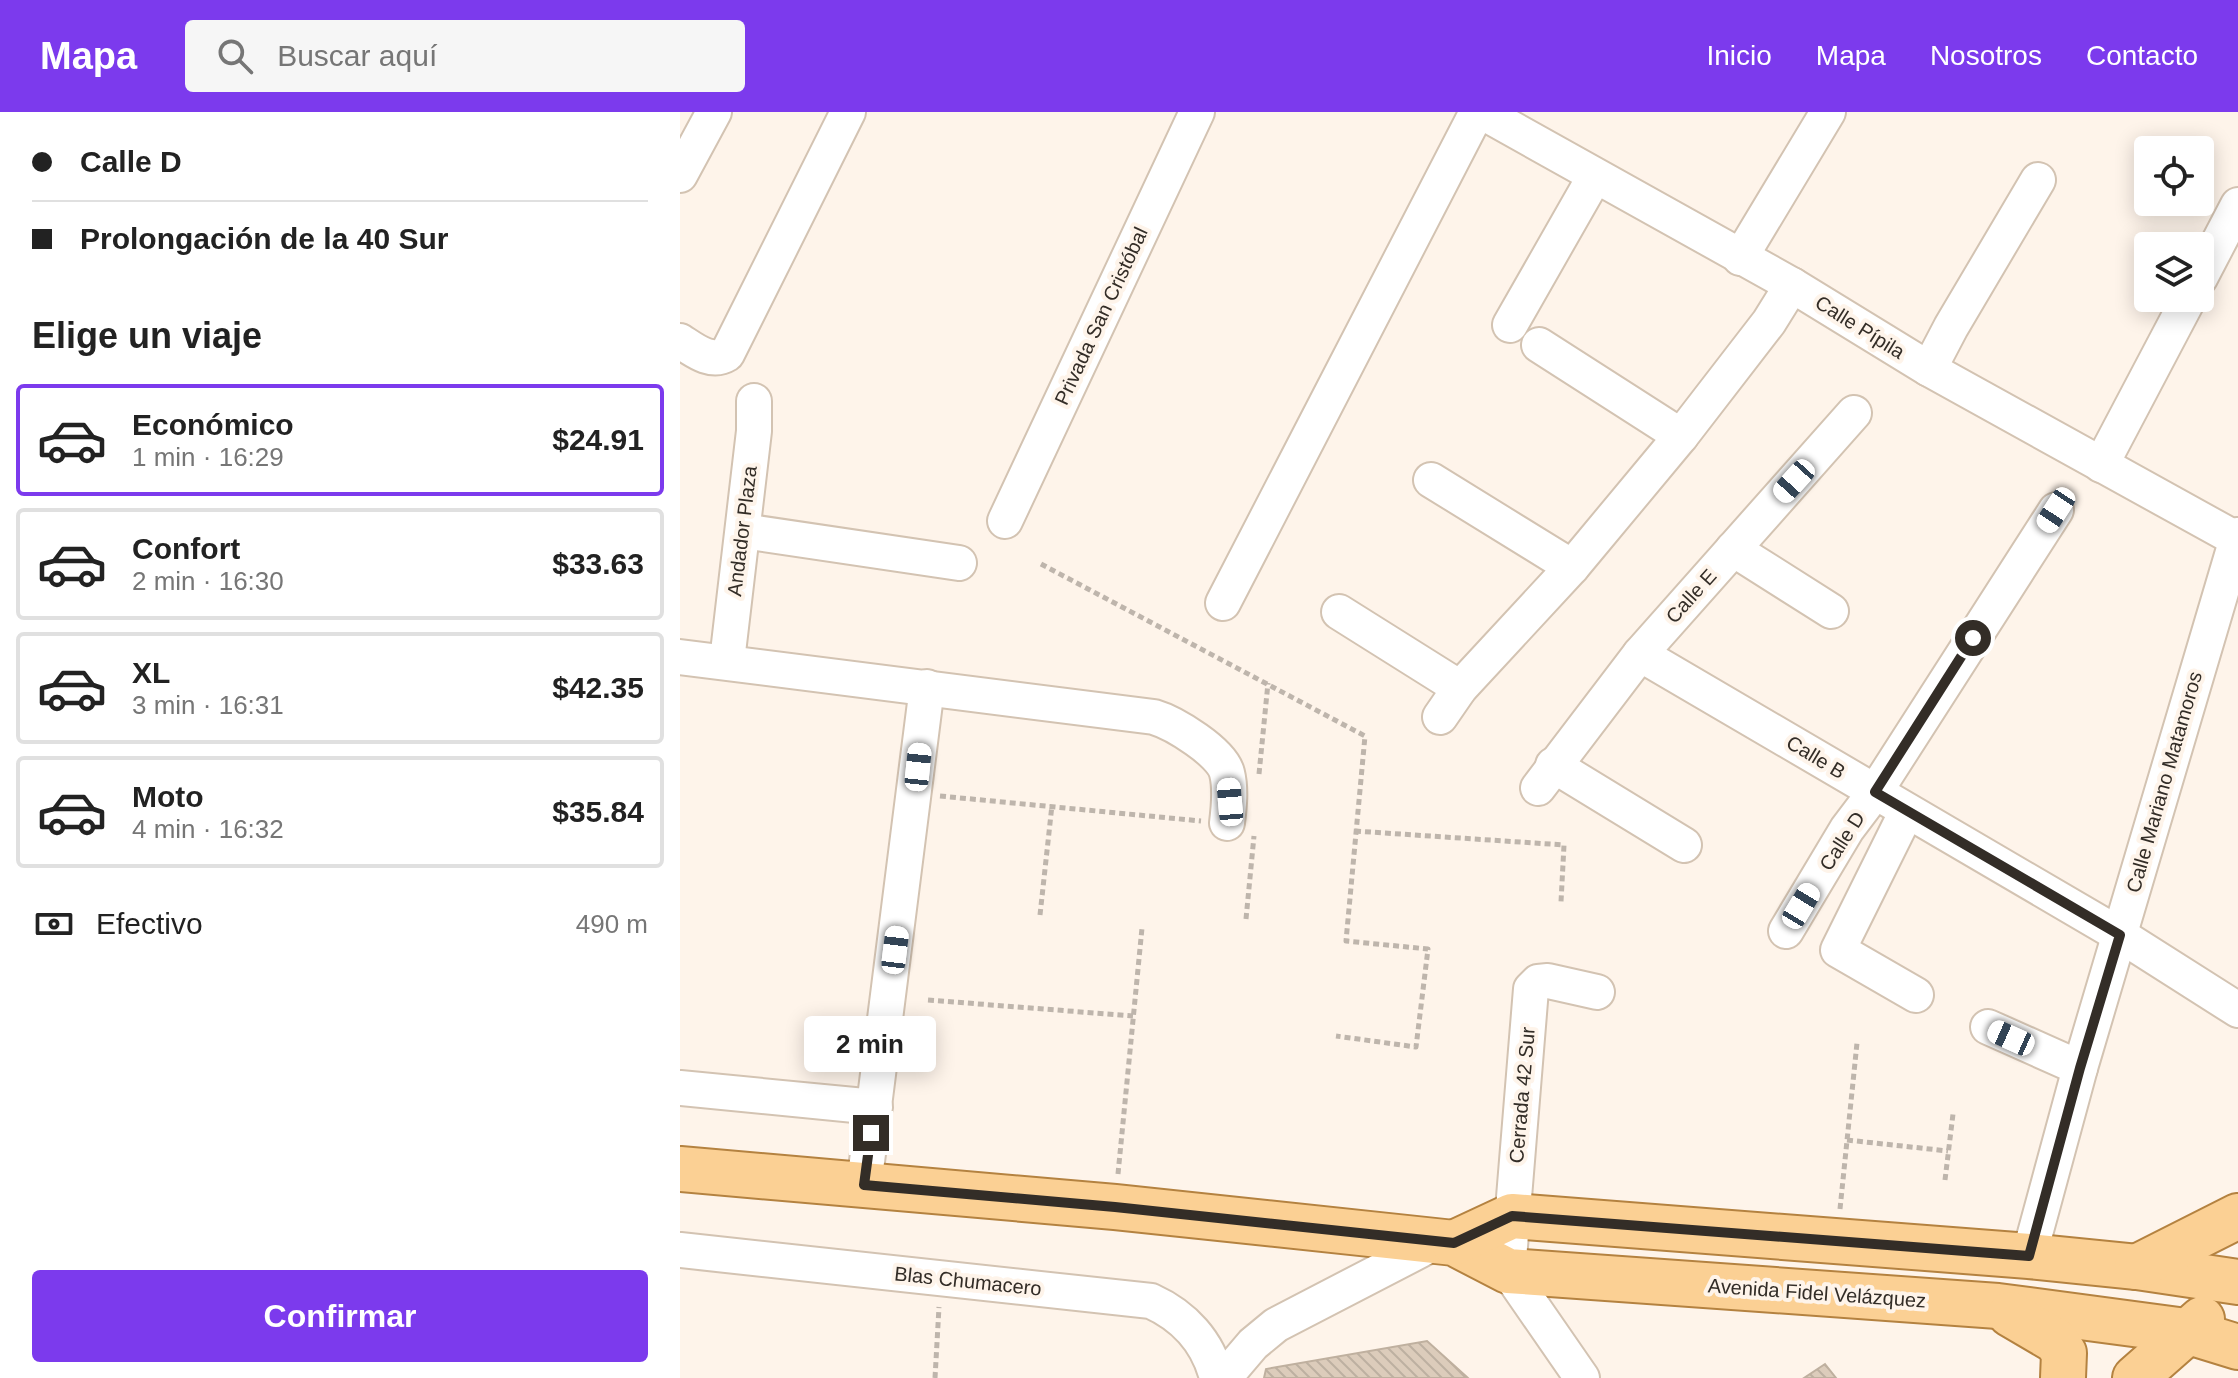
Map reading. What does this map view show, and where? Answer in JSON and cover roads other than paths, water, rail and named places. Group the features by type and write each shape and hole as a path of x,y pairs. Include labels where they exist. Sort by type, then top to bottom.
{"main road":[{"name":"Avenida Fidel Velázquez","path":"680,1169 1115,1207 1445,1242 1508,1271 1998,1306 2186,1331 2238,1347"},
{"path":"1445,1242 1512,1216 2029,1256 2137,1267 2238,1282"},
{"path":"2137,1267 2238,1216"},
{"path":"2029,1256 2017,1292 1998,1306 2056,1341 2064,1353 2063,1378"},
{"path":"2135,1378 2186,1331 2238,1290"},
{"path":"2214,1378 2238,1356"}],"street":[{"path":"680,175 714,112"},
{"path":"680,341 708,357 719,359 727,354 848,112"},
{"name":"Privada San Cristóbal","path":"1005,521 1197,112"},
{"path":"1223,603 1479,112"},
{"name":"Calle Pípila","path":"1479,112 1792,285 1929,369 2237,538"},
{"path":"1740,258 1828,112"},
{"path":"1510,325 1595,176"},
{"path":"1929,369 2038,180"},
{"path":"2214,251 2238,205"},
{"path":"1440,717 1460,688 1572,567 1681,436 1769,322 1792,285"},
{"path":"2101,465 2182,312"},
{"path":"1539,345 1681,436"},
{"name":"Andador Plaza","path":"727,661 754,431 754,401"},
{"name":"Calle E","path":"1684,845 1546,776 1640,654 1854,413"},
{"path":"1431,480 1572,567"},
{"name":"Calle D","path":"1786,931 1847,829 1875,792 2056,510"},
{"path":"743,531 959,563"},
{"name":"Calle Mariano Matamoros","path":"2029,1256 2080,1068 2237,538"},
{"path":"1733,549 1831,611"},
{"path":"1339,612 1460,688"},
{"name":"Calle B","path":"1640,654 2120,935 2238,1010"},
{"path":"680,657 1166,720 1220,759 1227,771 1230,802 1227,823"},
{"path":"864,1185 927,687"},
{"path":"1907,811 1838,950 1916,995"},
{"name":"Cerrada 42 Sur","path":"1508,1271 1531,989 1538,982 1548,981 1597,992"},
{"path":"1988,1027 2080,1068"},
{"path":"680,1088 875,1107"},
{"path":"1224,1378 1253,1344 1276,1325 1445,1242"},
{"name":"Blas Chumacero","path":"680,1250 1151,1301 1167,1308 1186,1323 1213,1361 1217,1378"},
{"path":"1508,1271 1582,1378"}]}
